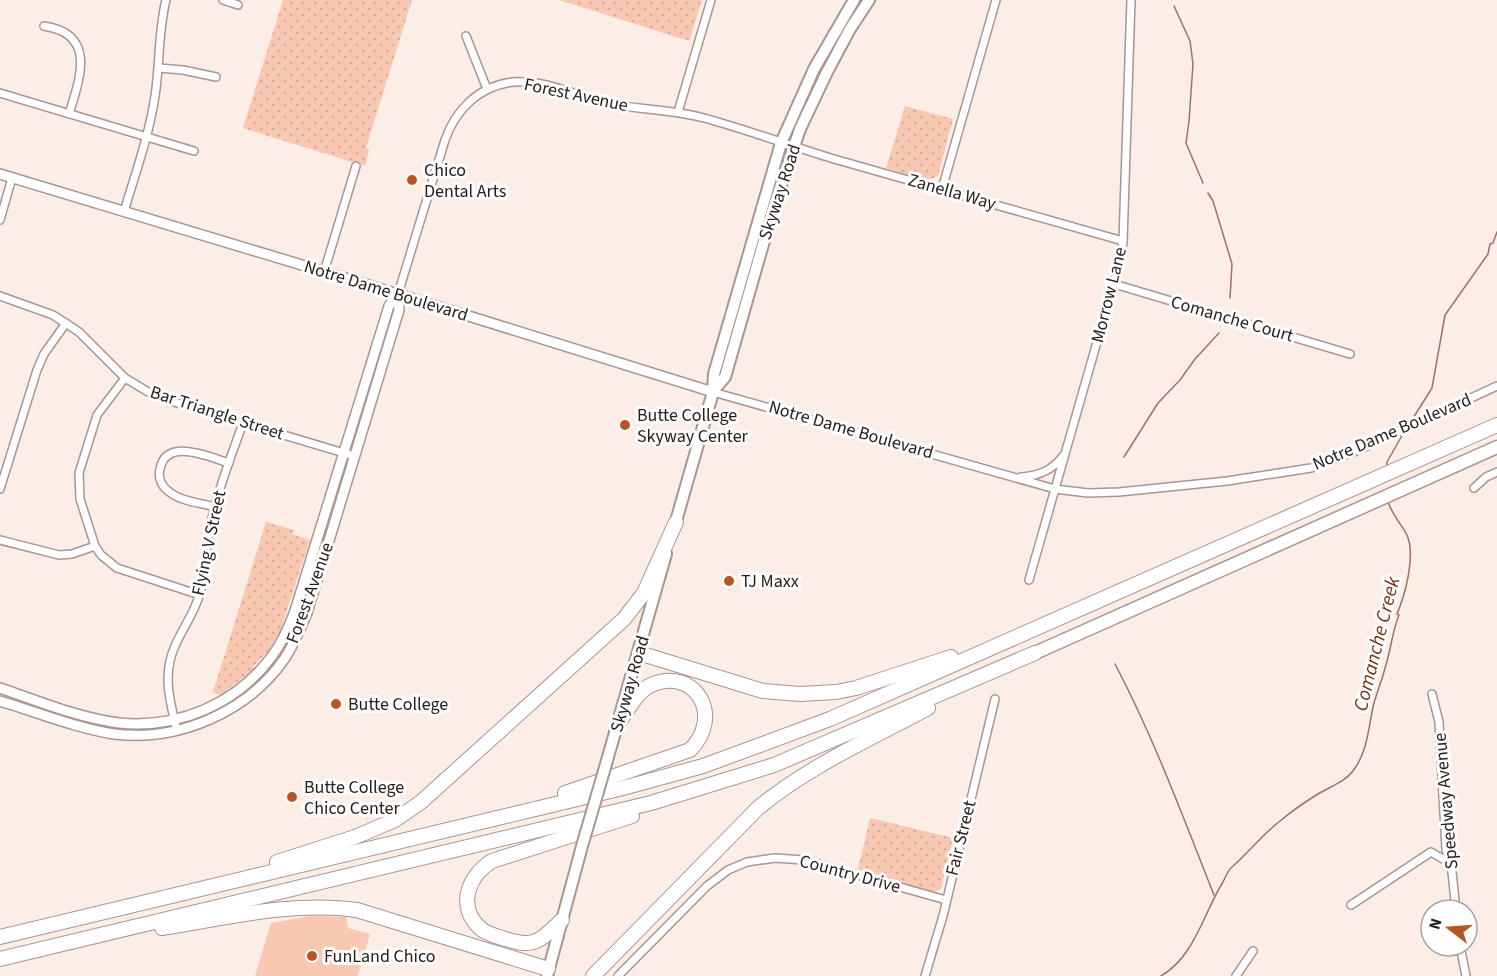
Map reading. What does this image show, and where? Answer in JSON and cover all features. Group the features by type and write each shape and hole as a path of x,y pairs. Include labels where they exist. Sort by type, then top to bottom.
{"highway":[{"path":"0,937 623,788 703,766 830,719 1497,425"},
{"path":"0,959 640,806 774,765 1035,653 1497,447"},
{"path":"193,890 355,837 395,820 422,802 624,619 644,593 676,522"},
{"path":"639,653 763,691 819,694 856,688 1022,634"},
{"path":"593,976 758,808 776,793 826,762 986,680 1009,664"},
{"path":"479,822 690,750 702,736 707,715 704,704 693,689 684,684 663,682 643,690 618,724"},
{"path":"562,920 543,938 531,943 520,943 492,935 480,928 471,916 467,900 468,890 473,878 482,867 492,861 669,804 707,787"},
{"path":"104,934 128,934 278,909 332,907 357,910 548,973"}],"main road":[{"name":"Skyway Road","path":"548,973 582,846 713,392 714,374 781,142 814,69 854,0"},
{"name":"Skyway Road","path":"713,392 725,377 774,206 794,147 826,72 869,0"}],"street":[{"path":"124,212 152,117 159,68 160,33 166,0"},
{"path":"223,0 238,4"},
{"path":"678,112 711,0"},
{"path":"942,189 996,0"},
{"name":"Morrow Lane","path":"1029,580 1114,285 1123,241 1131,0"},
{"path":"44,26 56,28 65,33 79,50 82,64 80,77 69,114"},
{"path":"466,36 487,89"},
{"path":"159,68 216,77"},
{"name":"Forest Avenue","path":"0,688 118,723 138,724 174,720 214,706 231,695 255,676 272,656 286,634 295,611 389,306 398,294 448,129 462,108 487,89 515,82 537,83 606,103 678,112 703,118 781,142"},
{"path":"0,93 194,151"},
{"name":"Zanella Way","path":"781,142 1123,241"},
{"path":"324,272 356,166"},
{"name":"Notre Dame Boulevard","path":"0,174 713,392 1055,489 1088,493 1119,492 1227,481 1311,468 1360,449 1497,386"},
{"path":"0,220 12,178"},
{"name":"Comanche Court","path":"1114,285 1350,354"},
{"name":"Forest Avenue","path":"0,701 112,734 145,735 177,731 206,722 251,695 270,676 296,640 307,613 399,310 398,294"},
{"name":"Bar Triangle Street","path":"0,296 53,315 66,323 79,332 125,378 150,393 354,456"},
{"path":"0,489 37,370 44,354 66,323"},
{"path":"125,378 97,415 79,473 80,499 95,546 101,555 117,568 200,595"},
{"name":"Flying V Street","path":"177,731 168,681 170,658 192,616 200,595 209,531 215,507 243,423"},
{"path":"215,507 175,495 167,490 161,483 160,465 173,452 181,450 229,463"},
{"path":"1014,477 1033,476 1047,471 1059,462 1066,451"},
{"path":"1474,488 1486,477 1497,472"},
{"path":"0,540 59,555 72,554 95,546"},
{"name":"Speedway Avenue","path":"1431,694 1439,722 1446,849 1454,898"},
{"name":"Fair Street","path":"925,976 934,950 995,699"},
{"path":"1351,905 1431,852 1450,863"},
{"name":"Country Drive","path":"618,976 707,886 729,870 747,862 775,858 804,860 946,900"},
{"path":"1236,976 1253,951"},
{"path":"1462,958 1466,976"}],"shaded area":[{"path":"283,0 412,0 366,148 369,150 365,166 243,128"},
{"path":"559,0 702,0 689,41"},
{"path":"905,106 953,119 938,176 927,181 886,168"},
{"path":"266,522 294,530 292,534 310,540 280,632 269,650 253,667 254,670 220,695 213,692"},
{"path":"870,818 953,838 941,889 934,892 925,891 857,873"},
{"name":"FunLand Chico","path":"310,916 346,917 348,928 370,934 358,976 255,976 271,923"}],"waterway":[{"path":"1174,6 1190,41 1193,64 1186,143 1203,183"},
{"path":"1208,193 1213,201 1232,264 1230,298"},
{"name":"Comanche Creek","path":"1410,423 1432,388 1445,315 1488,254 1490,244 1493,243 1497,232"},
{"path":"1124,457 1158,403 1219,333"},
{"name":"Comanche Creek","path":"1387,467 1387,462 1404,432"},
{"name":"Comanche Creek","path":"1161,976 1173,968 1190,946 1231,868 1273,826 1308,800 1343,780 1359,761 1365,747 1374,702 1389,655 1410,564 1407,535 1388,502"},
{"path":"1115,664 1155,749 1214,895"}],"place":[{"name":"Chico Dental Arts","path":"412,180"},
{"name":"Butte College Skyway Center","path":"625,425"},
{"name":"TJ Maxx","path":"729,581"},
{"name":"Butte College","path":"336,704"},
{"name":"Butte College Chico Center","path":"292,797"},
{"name":"FunLand Chico","path":"312,956"}]}
